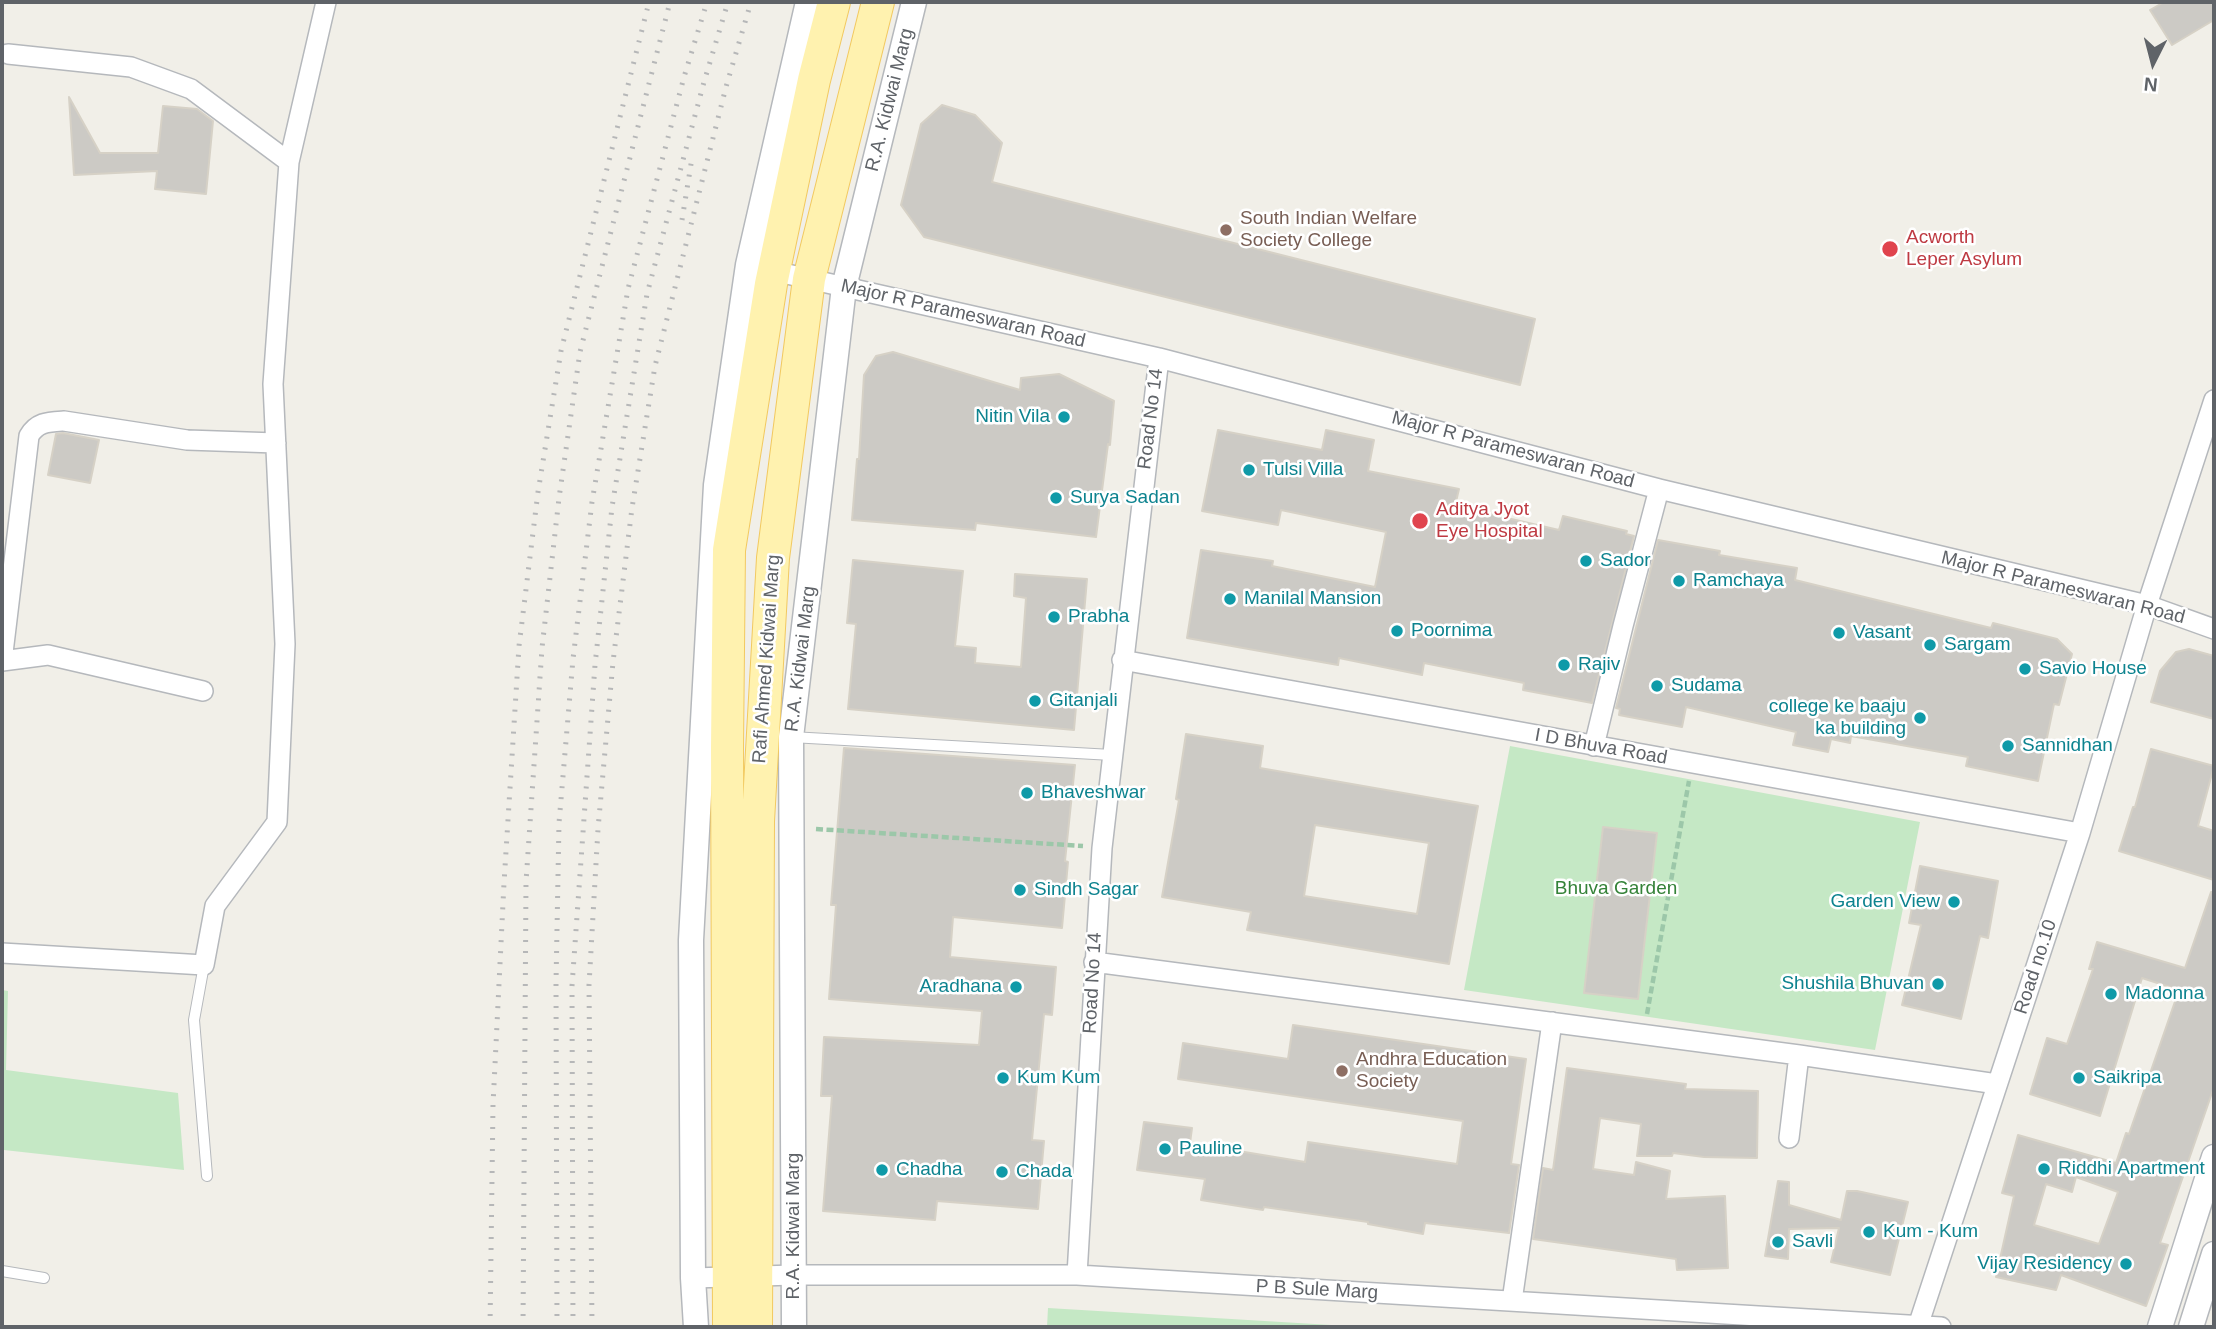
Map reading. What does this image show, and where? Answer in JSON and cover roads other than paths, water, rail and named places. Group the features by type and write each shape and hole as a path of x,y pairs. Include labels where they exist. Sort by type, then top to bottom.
{"main road":[{"path":"729,1327 742,1276 727,762 729,550 761,268 834,2"},
{"name":"Rafi Ahmed Kidwai Marg","path":"756,1327 742,1276 758,821 773,558 809,279 878,2"}],"street":[{"path":"2,953 204,965 215,906 277,822 285,643 273,384 289,162 326,2"},
{"path":"696,1327 693,1278 691,940 716,485 761,268 808,2"},
{"name":"R.A. Kidwai Marg","path":"794,1327 791,737 844,287 914,2"},
{"path":"8,54 131,67 191,89 289,162"},
{"name":"Major R Parameswaran Road","path":"761,268 1159,358 1659,489 2147,605 2214,629"},
{"name":"Road No 14","path":"1077,1275 1102,848 1159,358"},
{"name":"Road no.10","path":"1918,1326 2080,834 2147,605 2214,400"},
{"path":"203,691 48,655 2,661 29,436 34,427 47,422 64,421 187,440 276,443"},
{"path":"1594,746 1659,489"},
{"name":"I D Bhuva Road","path":"1122,660 2080,834"},
{"path":"1094,962 1799,1055 1997,1084"},
{"path":"1512,1301 1552,1022"},
{"path":"1789,1138 1799,1055"},
{"path":"2160,1327 2214,1157"},
{"path":"2191,1327 2214,1254"},
{"name":"P B Sule Marg","path":"693,1278 1077,1275 1941,1327"}],"lane":[{"path":"791,737 1112,755"},
{"path":"204,965 194,1020 207,1176"},
{"path":"2,1271 44,1278"}],"railway":[{"path":"490,1327 493,1105 519,646 538,492 561,351 649,2"},
{"path":"523,1327 526,882 542,648 559,498 580,352 670,2"},
{"path":"557,1327 556,983 559,823 573,659 592,502 628,289 684,77 707,2"},
{"path":"573,1327 572,986 595,665 612,507 647,294 728,2"},
{"path":"592,1327 589,985 598,829 613,662 632,508 655,366 726,87 751,2"},
{"path":"682,220 692,158"}],"place":[{"name":"South Indian Welfare Society College","path":"1226,230"},
{"name":"Acworth Leper Asylum","path":"1890,249"},
{"name":"Nitin Vila","path":"1064,417"},
{"name":"Tulsi Villa","path":"1249,470"},
{"name":"Surya Sadan","path":"1056,498"},
{"name":"Aditya Jyot Eye Hospital","path":"1420,521"},
{"name":"Sador","path":"1586,561"},
{"name":"Ramchaya","path":"1679,581"},
{"name":"Manilal Mansion","path":"1230,599"},
{"name":"Prabha","path":"1054,617"},
{"name":"Poornima","path":"1397,631"},
{"name":"Vasant","path":"1839,633"},
{"name":"Sargam","path":"1930,645"},
{"name":"Rajiv","path":"1564,665"},
{"name":"Savio House","path":"2025,669"},
{"name":"Sudama","path":"1657,686"},
{"name":"Gitanjali","path":"1035,701"},
{"name":"college ke baaju ka building","path":"1920,718"},
{"name":"Sannidhan","path":"2008,746"},
{"name":"Bhaveshwar","path":"1027,793"},
{"name":"Sindh Sagar","path":"1020,890"},
{"name":"Garden View","path":"1954,902"},
{"name":"Shushila Bhuvan","path":"1938,984"},
{"name":"Aradhana","path":"1016,987"},
{"name":"Madonna","path":"2111,994"},
{"name":"Andhra Education Society","path":"1342,1071"},
{"name":"Kum Kum","path":"1003,1078"},
{"name":"Saikripa","path":"2079,1078"},
{"name":"Pauline","path":"1165,1149"},
{"name":"Riddhi Apartment","path":"2044,1169"},
{"name":"Chadha","path":"882,1170"},
{"name":"Chada","path":"1002,1172"},
{"name":"Kum - Kum","path":"1869,1232"},
{"name":"Savli","path":"1778,1242"},
{"name":"Vijay Residency","path":"2126,1264"}],"park label":[{"name":"Bhuva Garden","path":"1616,889"}]}
